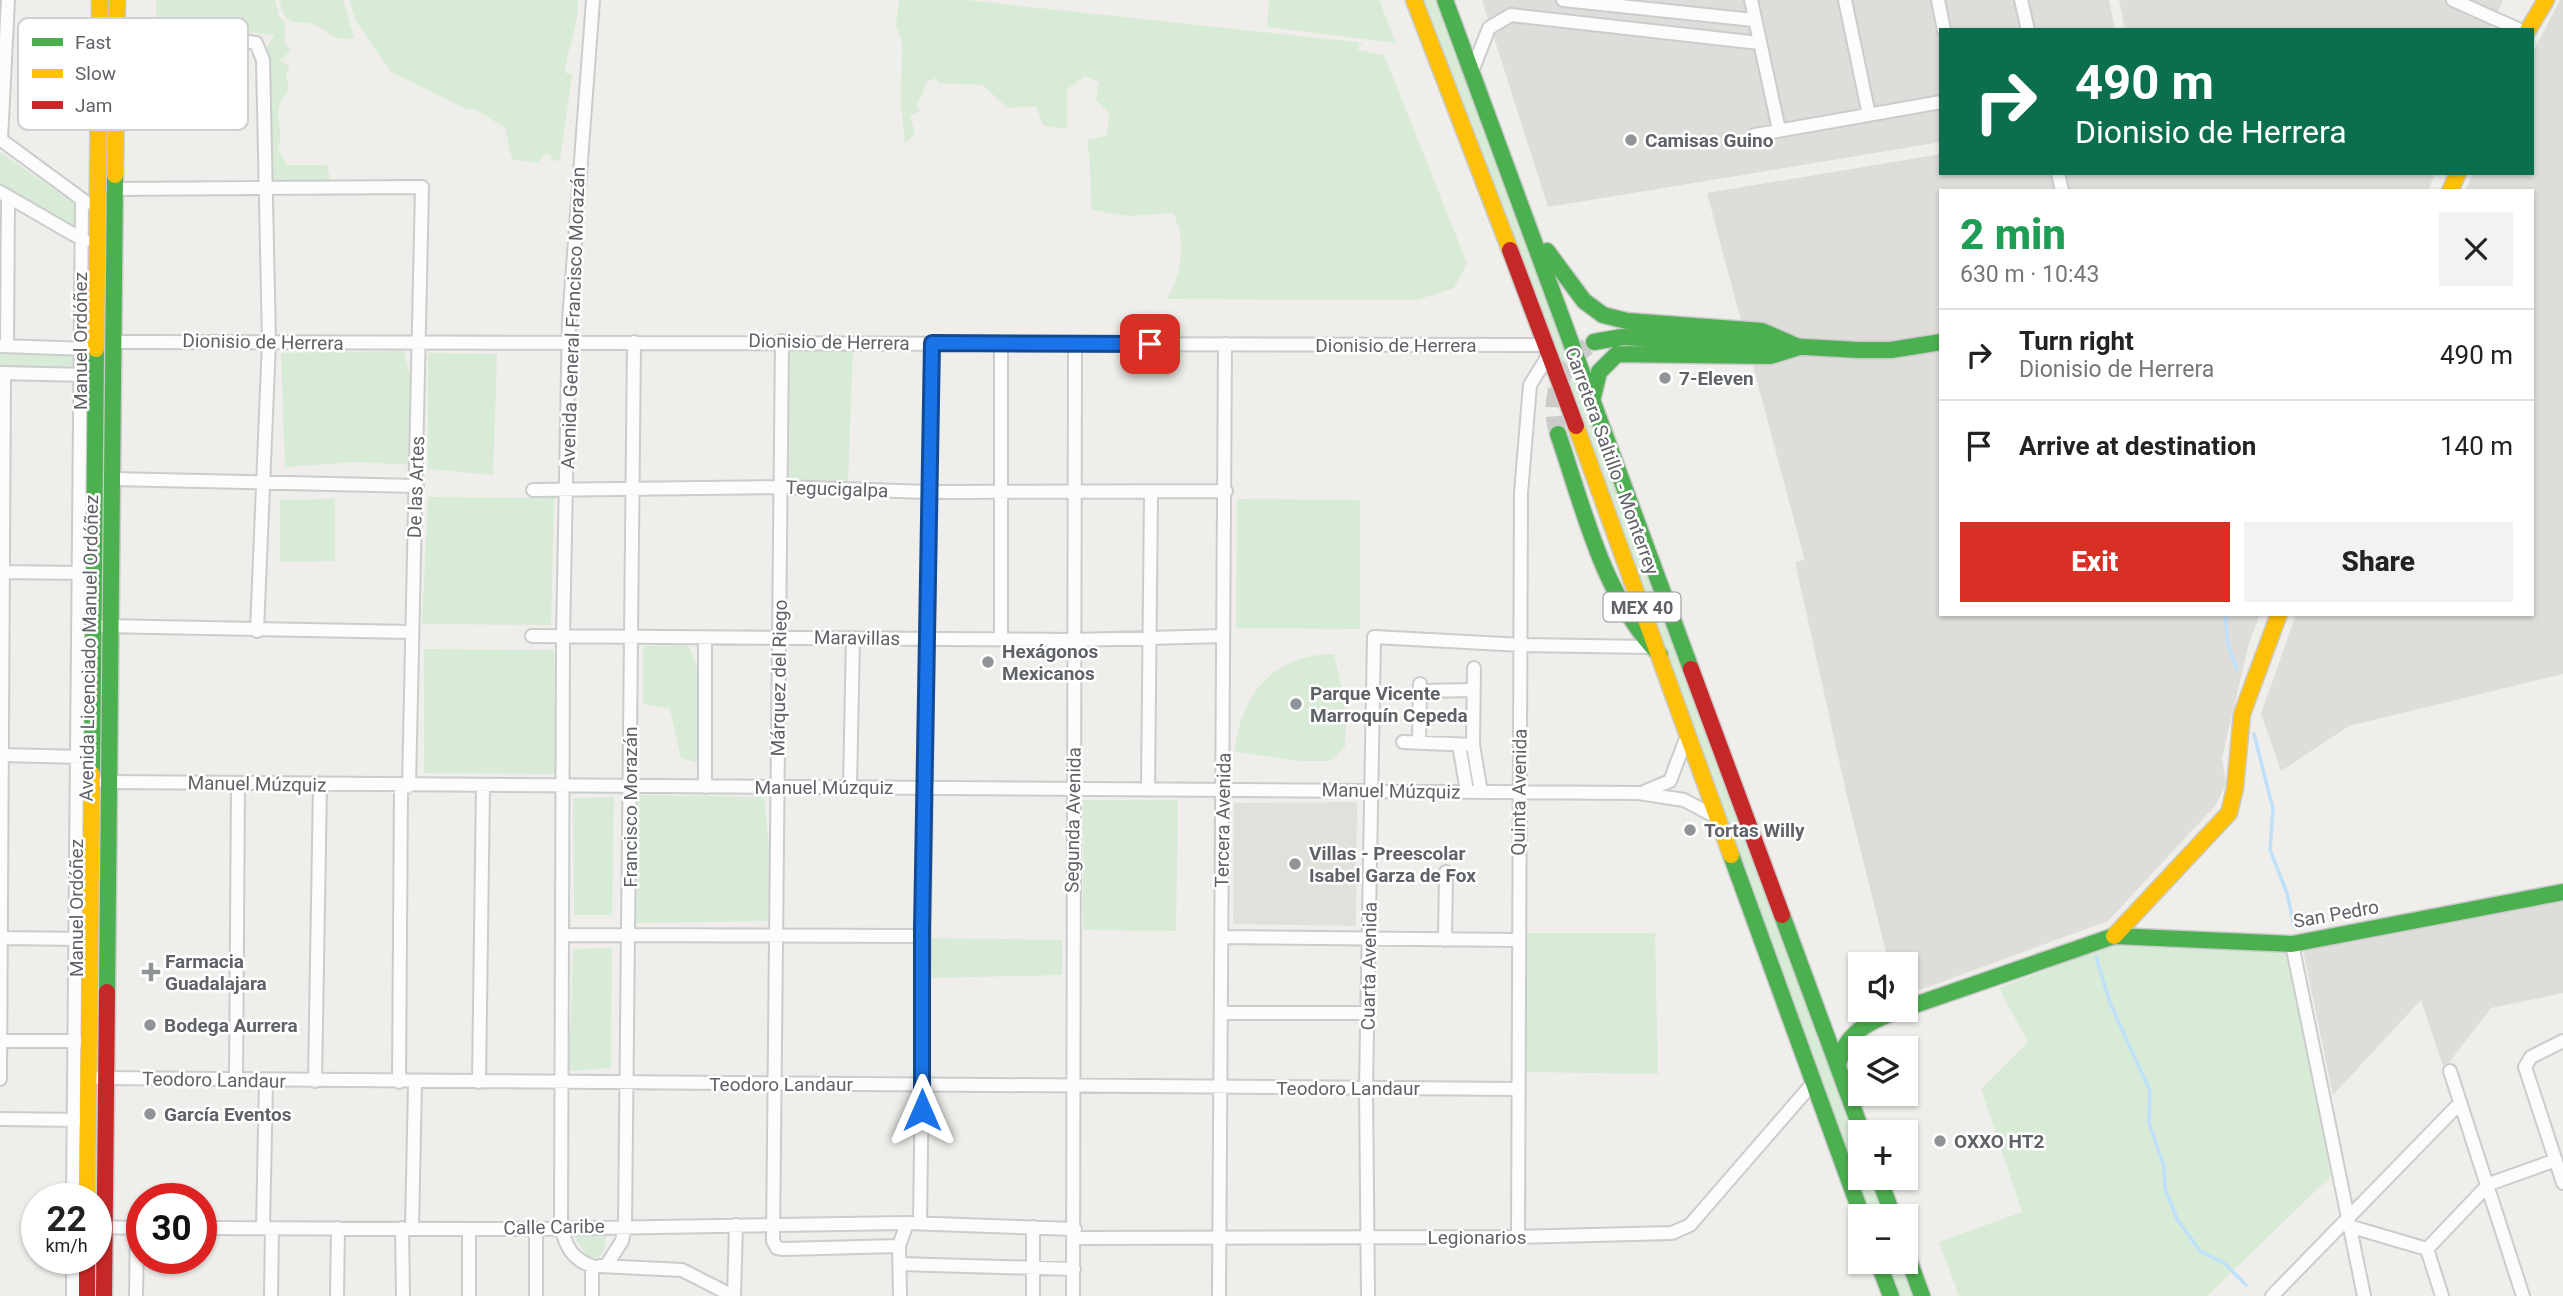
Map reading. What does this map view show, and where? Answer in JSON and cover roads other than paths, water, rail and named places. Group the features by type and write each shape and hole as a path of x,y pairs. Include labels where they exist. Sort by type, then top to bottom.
{"main road":[{"name":"Avenida Licenciado Manuel Ordóñez","path":"100,0 100,18"},
{"name":"Avenida Licenciado Manuel Ordóñez","path":"117,0 117,18"},
{"name":"Carretera Saltillo - Monterrey","path":"1414,0 1548,349 1654,651 1858,1204"},
{"name":"Carretera Saltillo - Monterrey","path":"1445,0 1538,239 1594,402 1858,1120"},
{"path":"2529,28 2546,0"},
{"name":"Avenida Licenciado Manuel Ordóñez","path":"93,756 111,627 112,479 96,376 88,349 97,247 98,130"},
{"name":"Avenida Licenciado Manuel Ordóñez","path":"89,1041 106,939 101,782 93,756 93,626 85,573 96,376 112,348 115,130"},
{"path":"1538,239 1577,293 1603,315 1627,321 1762,331 1799,346"},
{"path":"1594,342 1622,337 1891,350 1939,342"},
{"path":"1594,402 1598,373 1610,358 1618,354 1770,356 1799,346"},
{"path":"1558,434 1619,602 1629,622 1654,651"},
{"path":"1918,1004 2114,936 2138,908 2209,838 2229,813 2235,796 2238,729 2278,616"},
{"name":"Avenida Licenciado Manuel Ordóñez","path":"101,782 83,938 89,1041 105,1121 102,1183"},
{"name":"San Pedro","path":"2114,936 2292,944 2563,892"},
{"path":"2138,908 2139,923 2153,938"},
{"path":"1838,1065 1845,1043 1858,1028 1872,1022"},
{"name":"Avenida Licenciado Manuel Ordóñez","path":"86,1183 80,1120 96,1078"},
{"path":"87,1274 87,1296"},
{"name":"Avenida Licenciado Manuel Ordóñez","path":"103,1274 104,1296"},
{"path":"1883,1274 1891,1296"},
{"path":"1914,1274 1922,1296"}],"street":[{"path":"8,0 1,139 82,200 114,220"},
{"name":"Avenida General Francisco Morazán","path":"563,637 569,344 593,0"},
{"path":"1563,0 1644,4 1754,20"},
{"path":"1751,0 1779,130"},
{"path":"1845,0 1868,115"},
{"path":"1938,0 1944,28"},
{"path":"2021,0 2028,28"},
{"path":"2453,0 2516,28"},
{"path":"1644,4 1648,30"},
{"path":"1472,71 1489,28 1495,21 1511,15 1759,43"},
{"path":"248,42 256,43 263,60 268,190 269,342 257,631"},
{"path":"1755,135 1939,102"},
{"name":"De las Artes","path":"268,190 422,187 417,486 405,786 399,1082"},
{"path":"114,189 268,190"},
{"path":"4,194 113,257"},
{"path":"4,194 4,346"},
{"name":"Manuel Ordóñez","path":"82,200 81,239 88,349"},
{"name":"Dionisio de Herrera","path":"4,346 88,349 269,342 569,344 782,341 1548,349"},
{"name":"Márquez del Riego","path":"782,341 773,1241 777,1248 899,1246"},
{"name":"Francisco Morazán","path":"607,1266 622,1241 625,1226 634,342"},
{"path":"900,1296 899,1246 914,1223 923,1085 922,936 932,343"},
{"path":"1001,344 1001,639"},
{"name":"Tercera Avenida","path":"1219,1296 1225,344"},
{"name":"Segunda Avenida","path":"1073,1296 1077,491 1075,345"},
{"name":"Quinta Avenida","path":"1518,1237 1516,1089 1522,645 1521,493 1526,401 1530,385 1548,349"},
{"path":"0,1079 2,373 96,376"},
{"path":"112,479 417,486"},
{"name":"Tegucigalpa","path":"533,490 781,487 928,492 1226,491"},
{"path":"1148,789 1151,493"},
{"path":"2,572 111,574"},
{"name":"Manuel Ordóñez","path":"83,938 93,756 85,573"},
{"path":"93,626 411,632"},
{"name":"Maravillas","path":"532,636 780,636 926,640 1223,636"},
{"path":"563,637 561,1226 570,1250 578,1262 592,1266 682,1269 734,1296 736,1225"},
{"name":"Cuarta Avenida","path":"1368,1296 1370,1235 1366,1087 1374,637 1522,645"},
{"path":"705,638 705,787"},
{"path":"850,787 853,638"},
{"path":"1522,645 1654,651"},
{"path":"1467,791 1466,745 1474,668"},
{"path":"1419,741 1420,687 1473,690"},
{"name":"Manuel Múzquiz","path":"1639,793 1660,788 1670,781 1687,736"},
{"path":"1403,742 1466,745"},
{"path":"1466,745 1481,792"},
{"path":"1,755 93,756"},
{"name":"Manuel Múzquiz","path":"101,782 1639,793 1684,800 1716,817"},
{"path":"236,1080 238,783"},
{"path":"315,1081 320,784"},
{"path":"479,1082 483,786"},
{"path":"1445,940 1446,872"},
{"path":"563,934 922,936"},
{"path":"1221,937 1517,940"},
{"path":"1,938 106,939"},
{"path":"2292,944 2364,1296"},
{"path":"1221,1013 1368,1013"},
{"path":"0,1041 89,1041 74,1183"},
{"path":"2563,1041 2544,1049 2525,1063 2563,1182"},
{"path":"2450,1071 2489,1184 2523,1296"},
{"name":"Teodoro Landaur","path":"96,1078 626,1085 1516,1089"},
{"path":"266,1081 267,1228 271,1296"},
{"path":"403,1296 415,1083"},
{"name":"Legionarios","path":"1033,1227 1075,1233 1220,1236 1518,1237 1663,1234 1690,1226 1813,1083"},
{"path":"2272,1296 2351,1222 2460,1103"},
{"path":"0,1119 105,1121"},
{"path":"2427,1249 2489,1184 2556,1160"},
{"path":"2351,1222 2427,1249"},
{"name":"Calle Caribe","path":"217,1228 469,1229 914,1223 1033,1227"},
{"path":"1033,1227 1033,1296"},
{"path":"337,1296 338,1228"},
{"path":"536,1228 536,1296"},
{"path":"469,1229 469,1296"},
{"path":"2427,1249 2442,1296"},
{"path":"900,1264 1074,1269"},
{"path":"592,1266 592,1296"},
{"path":"73,1274 73,1296"},
{"path":"136,1296 137,1274"}],"waterway":[{"path":"2225,616 2228,645 2237,669"},
{"path":"2254,734 2273,809 2270,850 2287,893 2294,927"},
{"path":"2096,957 2110,1003 2150,1091 2149,1123 2164,1166 2165,1189 2177,1219 2200,1251 2224,1263 2246,1285"}],"tunnel":[{"path":"1558,434 1555,407 1560,382 1573,360 1594,342"}],"place":[{"name":"Camisas Guino","path":"1631,140"},
{"name":"7-Eleven","path":"1665,378"},
{"name":"Hexágonos Mexicanos","path":"988,662"},
{"name":"Parque Vicente Marroquín Cepeda","path":"1296,704"},
{"name":"Tortas Willy","path":"1690,830"},
{"name":"Villas - Preescolar Isabel Garza de Fox","path":"1295,864"},
{"name":"Farmacia Guadalajara","path":"151,972"},
{"name":"Bodega Aurrera","path":"150,1025"},
{"name":"García Eventos","path":"150,1114"},
{"name":"OXXO HT2","path":"1940,1141"}]}
